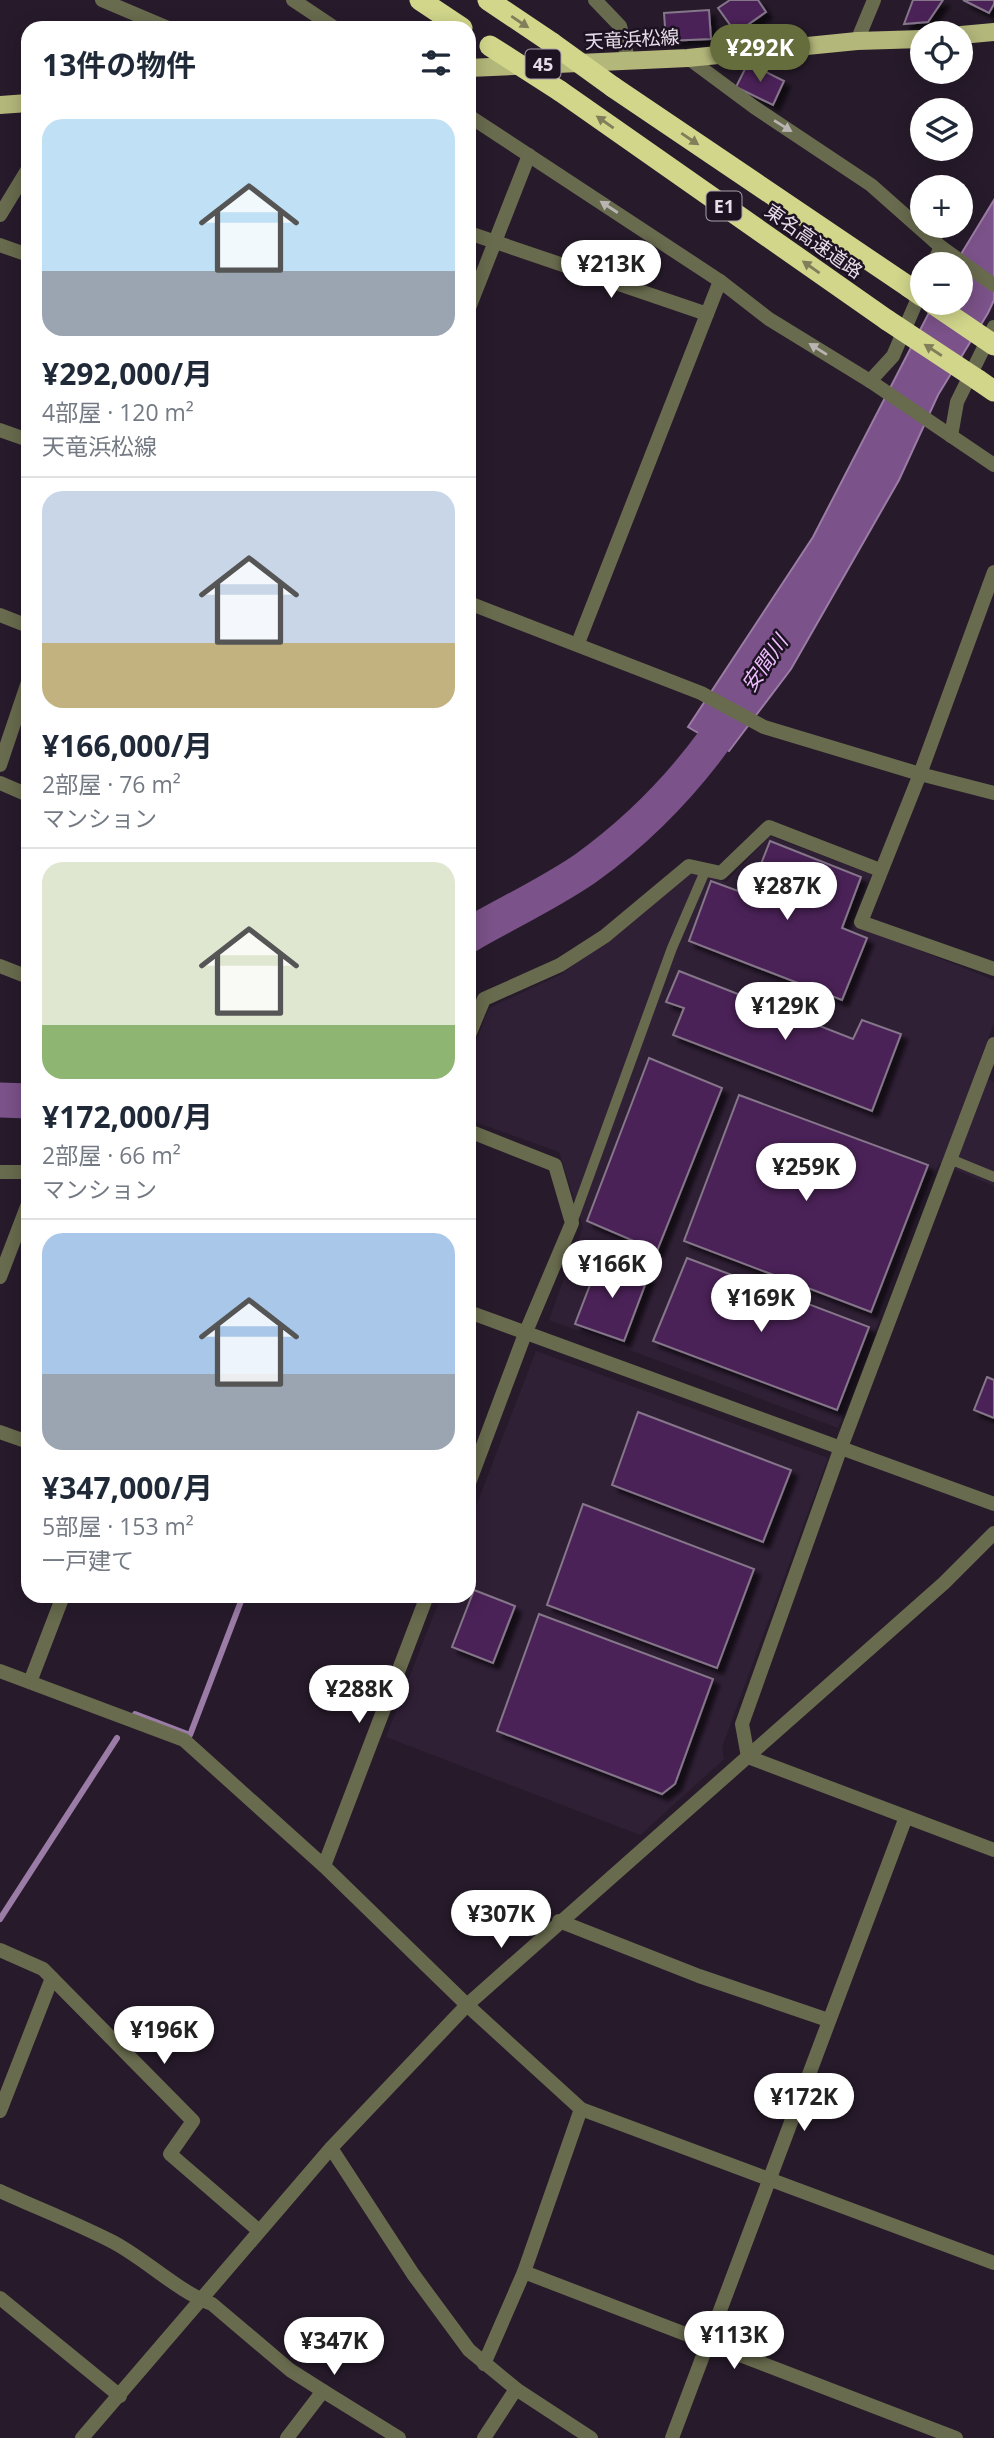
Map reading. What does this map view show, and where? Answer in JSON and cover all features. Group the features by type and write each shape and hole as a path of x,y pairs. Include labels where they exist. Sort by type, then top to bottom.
{"highway":[{"path":"420,0 452,21"},
{"name":"東名高速道路","path":"488,0 910,286"},
{"name":"東名高速道路","path":"476,37 560,91 887,320 986,385"},
{"path":"950,315 994,345"}],"main road":[{"path":"973,34 994,32"},
{"name":"天竜浜松線","path":"476,68 688,58 857,41 910,39"},
{"path":"0,105 21,104"}],"street":[{"path":"102,0 152,21"},
{"path":"293,0 324,21"},
{"path":"595,0 620,26 628,59"},
{"path":"857,41 874,0"},
{"path":"688,58 754,107 871,185 945,250 994,285"},
{"path":"476,121 720,281 769,319 873,383 994,465"},
{"path":"476,290 529,155"},
{"path":"0,215 21,180"},
{"path":"476,235 707,314"},
{"path":"0,245 21,252"},
{"path":"578,643 720,281"},
{"path":"873,383 893,356 910,312"},
{"path":"944,431 994,327"},
{"path":"0,430 21,438"},
{"path":"994,572 920,774 861,922 994,969"},
{"path":"476,606 701,693 761,725 920,774 994,793"},
{"path":"0,615 21,623"},
{"path":"0,765 21,703"},
{"path":"0,783 21,792"},
{"path":"476,1018 484,999 560,965 605,936 690,866 721,873 769,827 880,870"},
{"path":"0,966 21,974"},
{"path":"748,1757 742,1724 840,1450 994,1044"},
{"path":"476,1134 555,1164 572,1223 525,1334 476,1464"},
{"path":"0,1172 21,1172"},
{"path":"0,1277 21,1222"},
{"path":"476,1315 840,1450 994,1504"},
{"path":"0,1432 21,1440"},
{"path":"82,2438 258,2230 331,2148 467,2005 944,1583 994,1533"},
{"path":"30,1682 60,1603"},
{"path":"324,1866 424,1603"},
{"path":"0,1671 184,1740 324,1866 467,2005 581,2109 994,2263"},
{"path":"748,1757 994,1850"},
{"path":"672,2438 705,2342 906,1817"},
{"path":"559,1921 699,1976 828,2020"},
{"path":"0,1950 43,1969 193,2122 170,2154 258,2230"},
{"path":"0,2111 52,1978"},
{"path":"484,2364 524,2272 581,2109"},
{"path":"331,2148 413,2274 470,2350 516,2389 591,2438"},
{"path":"0,2191 113,2242 201,2300 212,2304 289,2370 399,2438"},
{"path":"524,2272 956,2438"},
{"path":"0,2298 120,2396"},
{"path":"484,2438 516,2389"},
{"path":"287,2438 323,2390"}],"lane":[{"path":"572,1223 672,948 706,869"},
{"path":"950,1159 994,1178"}],"shaded area":[{"path":"770,836 871,874 855,925 994,980 994,1023 975,1073 994,1082 994,1186 939,1163 838,1428 549,1320 583,1227 559,1152 476,1122 476,1042 489,1008 562,974 692,872 726,882"},
{"path":"536,1351 828,1458 722,1747 724,1759 640,1835 386,1737 438,1603 476,1603 476,1506"}],"water":[{"path":"994,200 994,300 988,313 938,395 899,480 791,669 729,751 688,727 813,537 928,315 973,315 973,252 962,252"}],"building":[{"path":"730,0 758,0 766,12 736,33 718,8"},
{"path":"913,0 943,0 929,21 910,21 910,24 904,24"},
{"path":"963,0 994,0 994,4 989,13"},
{"path":"709,10 711,39 666,41 664,13"},
{"path":"748,63 784,81 773,105 736,87"},
{"path":"770,841 861,877 842,928 867,938 842,1000 689,941 711,881 749,895"},
{"path":"679,971 853,1039 862,1020 901,1034 872,1111 673,1035 684,1008 666,1002"},
{"path":"649,1058 722,1088 657,1251 587,1221"},
{"path":"739,1095 928,1165 871,1312 684,1241"},
{"path":"687,1258 869,1327 837,1410 653,1341"},
{"path":"600,1259 648,1277 624,1341 575,1324"},
{"path":"987,1377 994,1380 994,1418 974,1410"},
{"path":"638,1412 791,1470 763,1542 612,1485"},
{"path":"583,1504 754,1569 717,1668 547,1605"},
{"path":"476,1591 515,1606 493,1663 452,1647 469,1603 476,1603"},
{"path":"539,1614 713,1679 675,1784 662,1794 497,1731"}],"waterway":[{"name":"安間川","path":"476,931 572,877 630,833 689,772 739,704"},
{"name":"安間川","path":"0,1100 21,1101"},
{"path":"135,1714 190,1735 240,1603"},
{"path":"0,1919 117,1738"}]}
